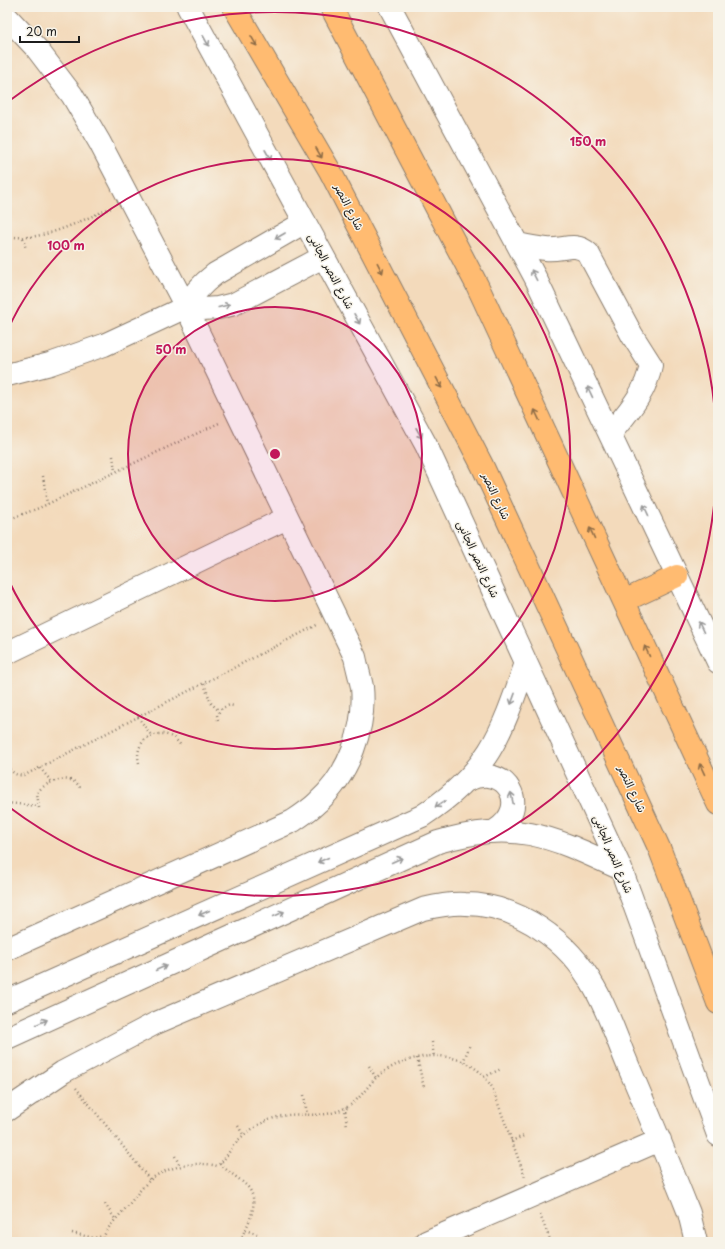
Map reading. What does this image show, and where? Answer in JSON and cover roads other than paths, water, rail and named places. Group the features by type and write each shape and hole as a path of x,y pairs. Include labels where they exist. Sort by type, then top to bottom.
{"main road":[{"name":"شارع النصر","path":"234,7 330,171 482,465 660,850 718,1003"},
{"path":"333,8 477,285 718,804"},
{"path":"624,601 677,576"}],"street":[{"name":"شارع النصر الجانبى","path":"188,7 426,445 621,870 718,1135"},
{"path":"390,7 518,244 718,662"},
{"path":"7,17 37,49 72,95 130,199 186,307 355,657 362,688 361,719 354,750 339,778 319,802 294,821 7,949"},
{"path":"186,307 192,294 202,283 305,222"},
{"path":"518,244 546,249 576,246 584,249 588,253 632,335 651,365 649,378 643,392 610,434"},
{"path":"7,375 50,364 104,345 186,307 218,308 234,304 323,257"},
{"path":"7,653 287,518"},
{"path":"7,1001 422,816 446,800 468,780 487,757 501,732 526,663"},
{"path":"468,780 477,776 486,775 496,777 504,782 510,790 514,808 507,821 496,830"},
{"path":"7,1038 438,842 467,834 496,830 526,832 555,839 621,870"},
{"path":"7,1110 64,1072 156,1023 416,912 444,905 466,904 504,911 536,926 552,937 584,970 595,987 660,1140 689,1213 696,1242"},
{"path":"426,1242 660,1140"}]}
